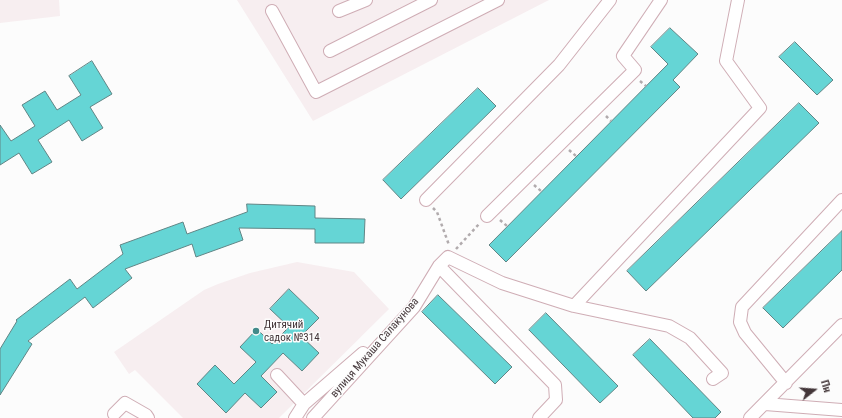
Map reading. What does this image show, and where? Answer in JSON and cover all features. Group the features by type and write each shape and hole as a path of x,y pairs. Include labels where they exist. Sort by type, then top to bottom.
{"lane":[{"path":"339,12 366,0"},
{"path":"330,51 431,0"},
{"path":"272,11 316,92 498,0"},
{"path":"426,200 559,64 610,0"},
{"path":"487,216 635,70 622,56 662,0"},
{"path":"574,306 760,108 726,61 738,0"},
{"path":"786,383 744,333 740,322 742,307 842,200"},
{"path":"450,254 502,282 574,306 669,326 690,338 722,373 713,379"},
{"name":"вулиця Мукаша Салакунова","path":"313,418 414,307 439,266 450,254"},
{"path":"439,266 555,385 556,400 539,418"},
{"path":"295,418 304,404 403,318"},
{"path":"750,418 842,325"},
{"path":"277,375 304,404"},
{"path":"114,417 126,403 146,415 148,418"},
{"path":"765,404 842,410"}],"path":[{"path":"426,200 437,212 450,254 487,216"}],"shaded area":[{"path":"0,0 59,0 60,16 0,23"},
{"path":"237,0 549,0 313,121"},
{"name":"Дитячий садок №314","path":"297,262 354,272 389,309 279,418 183,418 135,370 129,374 114,352 204,290 250,273"}],"building":[{"path":"670,28 698,54 673,80 680,87 506,262 489,245 668,64 651,47"},
{"path":"795,42 833,80 817,95 779,57"},
{"path":"92,61 112,94 90,107 103,128 82,141 69,120 38,140 52,162 32,174 19,153 0,165 0,125 11,141 35,126 22,105 45,91 57,110 81,95 69,76"},
{"path":"478,88 496,106 401,199 383,180"},
{"path":"799,103 819,123 646,291 627,271"},
{"path":"247,204 315,206 315,218 365,219 364,243 315,243 315,229 239,228 243,240 196,257 192,244 125,269 132,278 93,308 85,297 28,341 32,344 0,395 0,349 17,321 16,320 70,279 77,289 123,254 120,245 183,222 187,234 247,212"},
{"path":"842,231 842,270 783,328 763,308"},
{"name":"Дитячий садок №314","path":"289,289 319,318 301,336 319,353 302,371 283,353 261,376 277,392 261,408 245,393 226,413 197,384 215,365 234,384 256,362 240,347 257,329 272,344 289,327 270,309"},
{"path":"438,295 512,367 495,384 422,312"},
{"path":"546,313 618,386 600,403 529,330"},
{"path":"650,339 721,412 715,418 693,418 633,355"}],"place":[{"name":"Дитячий садок №314","path":"256,331"}]}
